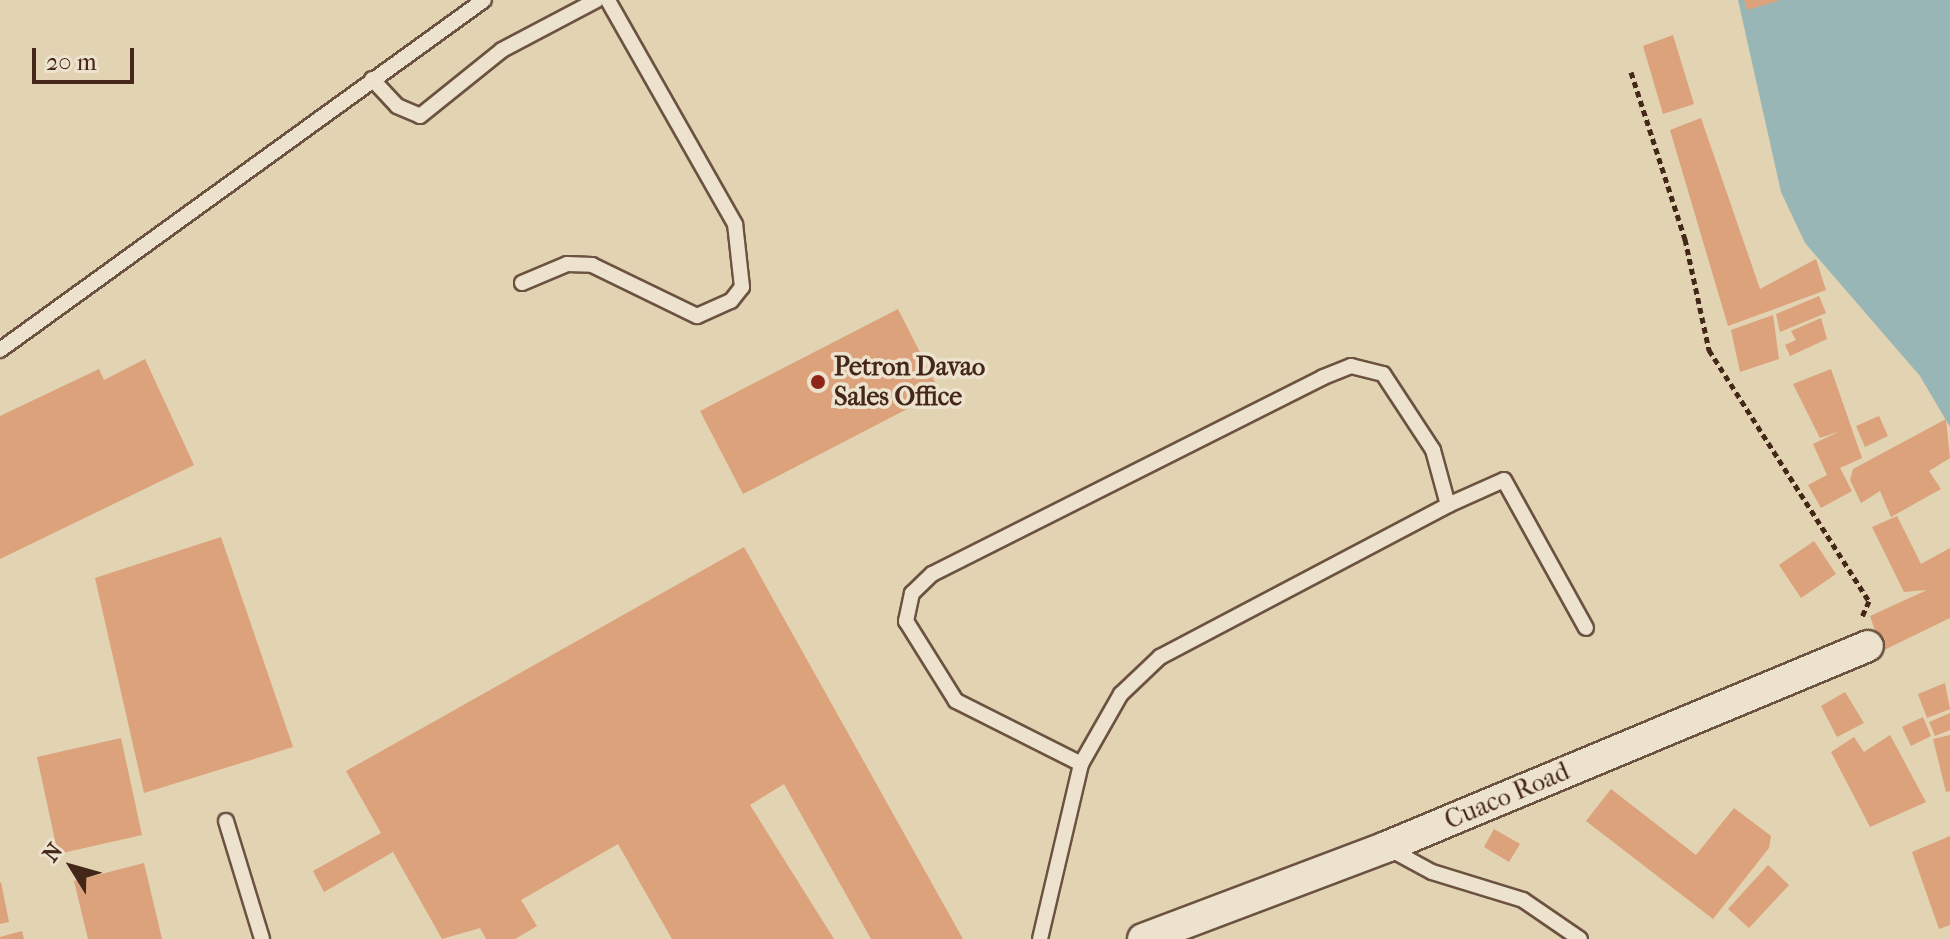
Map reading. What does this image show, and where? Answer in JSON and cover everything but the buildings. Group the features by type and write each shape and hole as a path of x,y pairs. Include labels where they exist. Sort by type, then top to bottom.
{"street":[{"name":"Cuaco Road","path":"1143,939 1386,847 1868,646"}],"lane":[{"path":"0,350 484,0"},
{"path":"372,79 397,106 420,116 513,43 597,0"},
{"path":"522,283 567,264 592,265 697,316 731,301 742,287 735,224 608,0"},
{"path":"1081,764 979,716 942,685 906,621 907,600 932,574 1351,366 1369,366 1398,389 1433,450 1448,505"},
{"path":"1040,939 1081,764 1121,694 1160,657 1448,505 1504,480 1586,628"},
{"path":"226,821 262,939"},
{"path":"1386,847 1432,872 1523,900 1580,939"}],"path":[{"path":"1631,72 1685,239 1709,350 1869,601 1861,612 1868,646"}],"water":[{"path":"1738,0 1950,0 1950,427 1920,376 1805,243 1781,192"}],"place":[{"name":"Petron Davao Sales Office","path":"818,382"}]}
